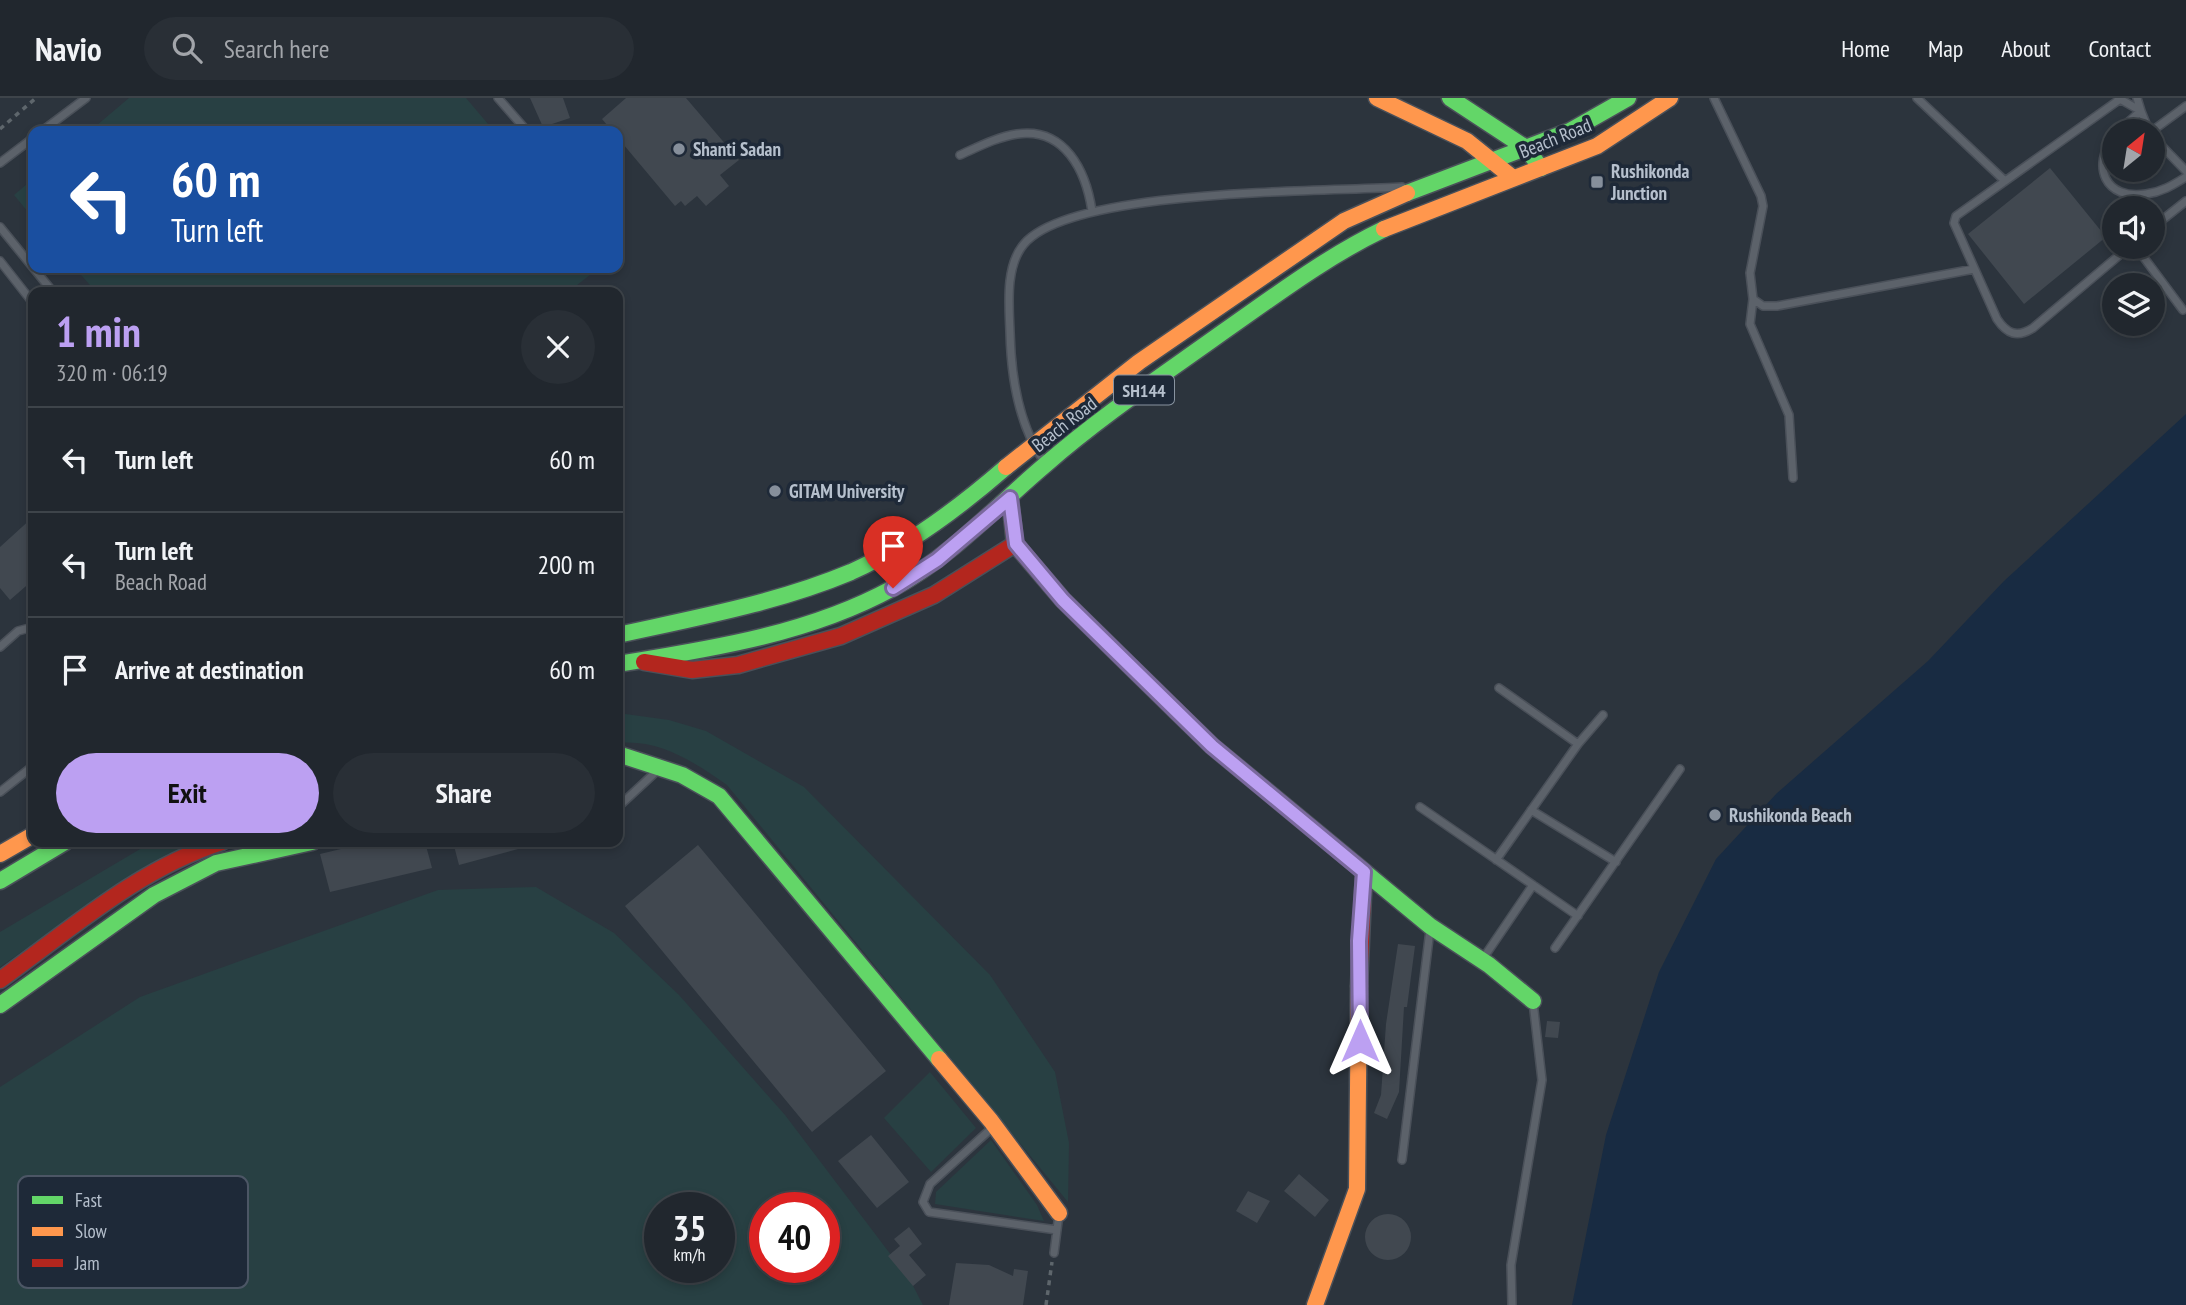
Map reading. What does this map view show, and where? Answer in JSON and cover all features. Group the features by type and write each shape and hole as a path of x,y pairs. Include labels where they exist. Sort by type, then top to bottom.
{"street":[{"path":"1377,98 1427,118 1496,159 1513,178"},
{"path":"1450,98 1526,148 1541,168"},
{"name":"SH144","path":"623,634 709,615 850,572 896,548 983,487 1031,444 1139,362 1333,229 1425,185 1570,131 1628,98"},
{"name":"Beach Road","path":"623,663 703,648 789,627 893,588 937,560 1010,498 1045,464 1315,267 1357,242 1405,219 1597,146 1670,98"},
{"path":"1010,498 1016,544 1063,600 1212,746 1430,926 1482,960 1533,1001"},
{"path":"636,661 692,670 727,666 841,636 934,596 1016,544"},
{"path":"623,756 682,775 719,796 995,1126 1059,1213"},
{"path":"623,769 659,768"},
{"path":"0,854 28,838"},
{"path":"0,881 57,847"},
{"path":"0,980 138,881 202,847"},
{"path":"0,1006 154,895 216,863 289,847"},
{"path":"1315,1305 1357,1189 1359,941 1364,872"}],"lane":[{"path":"49,126 86,98"},
{"path":"498,98 523,126"},
{"path":"1714,98 1761,196 1763,206 1750,273 1753,299 1751,324 1789,415 1793,478"},
{"path":"1917,98 2005,181"},
{"path":"2137,98 2145,119"},
{"path":"2114,259 2022,335 2003,328 1954,223 1956,216 2119,99 2141,111"},
{"path":"2165,122 2186,106"},
{"path":"2132,119 2141,111"},
{"path":"960,155 1016,134 1036,133 1058,142 1079,163 1089,189 1092,211"},
{"path":"0,163 28,142"},
{"path":"2165,148 2186,171"},
{"path":"2108,182 2123,192 2143,195 2164,190 2186,177"},
{"path":"1045,464 1031,444 1010,354 1010,274 1021,246 1037,231 1092,211 1190,198 1425,185"},
{"path":"2165,218 2186,201"},
{"path":"0,227 28,261"},
{"path":"2146,259 2183,310"},
{"path":"0,261 28,297"},
{"path":"1753,299 1763,306 1777,306 1974,269"},
{"path":"38,273 49,287"},
{"path":"1,643 18,631 28,629"},
{"path":"1499,688 1578,744"},
{"path":"1496,860 1578,744 1603,715"},
{"path":"623,802 659,768"},
{"path":"1555,948 1680,769"},
{"path":"0,792 28,770"},
{"path":"1420,807 1578,916"},
{"path":"1531,810 1616,862"},
{"path":"1482,960 1533,885"},
{"path":"1402,1160 1430,926"},
{"path":"1511,1303 1511,1265 1542,1080 1533,1001"},
{"path":"995,1126 930,1184 923,1202 929,1212 1057,1230"},
{"path":"1054,1253 1059,1213"}],"path":[{"path":"0,129 36,98"},
{"path":"1046,1305 1054,1253"}],"green space":[{"path":"129,98 466,98 490,126 96,126"},
{"path":"28,183 28,212 14,195"},
{"path":"79,273 593,273 574,287 92,287"},
{"path":"623,714 669,720 706,731 804,787 990,975 1055,1072 1069,1143 1068,1202 727,785 676,754 662,748 623,743"},
{"path":"144,847 186,847 146,866 0,967 0,932"},
{"path":"536,887 614,933 679,995 785,1115 910,1280 923,1305 0,1305 0,1087 140,997 438,890"},
{"path":"930,1072 976,1128 931,1172 884,1118"},
{"path":"991,1140 1037,1205 1044,1221 935,1204 936,1192"}],"water":[{"path":"2186,414 2186,1305 1572,1305 1606,1135 1659,972 1716,859 1777,793 1928,661 2004,581"}],"building":[{"path":"530,98 563,98 570,118 543,126"},
{"name":"Shanti Sadan","path":"626,98 686,98 739,160 720,175 729,186 706,206 697,196 685,206 681,201 675,206 623,144 623,126 608,126 602,119"},
{"path":"2050,168 2102,232 2102,240 2024,304 1968,234"},
{"path":"28,522 28,584 10,600 0,588 0,547"},
{"path":"698,845 886,1071 812,1132 625,906"},
{"path":"349,847 426,847 432,868 330,892 320,854"},
{"path":"454,847 525,847 459,865"},
{"path":"1398,944 1415,946 1407,1007 1404,1007 1399,1092 1387,1119 1374,1113 1381,1095 1386,1024"},
{"path":"1547,1021 1560,1022 1558,1038 1545,1037"},
{"path":"871,1135 909,1182 877,1208 838,1161"},
{"path":"1299,1174 1329,1200 1315,1217 1284,1191"},
{"path":"1248,1191 1270,1201 1257,1223 1236,1211"},
{"path":"1388,1214 1404,1221 1411,1237 1404,1253 1388,1260 1372,1253 1365,1237 1372,1221"},
{"path":"909,1227 922,1244 909,1255 926,1275 913,1286 888,1256 900,1246 894,1239"},
{"path":"956,1263 989,1265 1013,1276 1014,1269 1028,1271 1023,1305 949,1305"}],"traffic: fast":[{"path":"1450,98 1526,148 1541,168"},
{"path":"1407,193 1570,131 1628,98"},
{"path":"623,663 759,638 828,617 893,588 953,547 1066,447 1132,396 1302,277 1384,229"},
{"path":"623,634 765,601 851,572 892,551 932,525 1006,467"},
{"path":"1176,711 1212,746 1430,926 1489,965 1533,1001"},
{"path":"623,756 682,775 719,796 939,1059"},
{"path":"0,881 57,847"},
{"path":"0,1005 154,895 216,863 289,847"}],"traffic: slow":[{"path":"1377,98 1467,141 1513,178"},
{"path":"1384,229 1597,146 1670,98"},
{"path":"1006,467 1139,362 1344,221 1407,193"},
{"path":"0,854 28,838"},
{"path":"1315,1305 1357,1189 1359,986"},
{"path":"939,1059 991,1121 1059,1213"}],"traffic: jam":[{"path":"644,662 692,670 738,665 841,636 934,595 1015,544 1010,498"},
{"path":"1015,544 1063,600 1176,711"},
{"path":"0,980 134,884 209,847"},
{"path":"1359,986 1364,872"}],"place":[{"name":"Shanti Sadan","path":"679,149"},
{"name":"Rushikonda Junction","path":"1597,182"},
{"name":"GITAM University","path":"775,491"},
{"name":"Rushikonda Beach","path":"1715,815"}],"route":[{"path":"893,588 937,560 1010,498 1016,544 1063,600 1212,746 1364,872 1359,941 1360,1041"}]}
